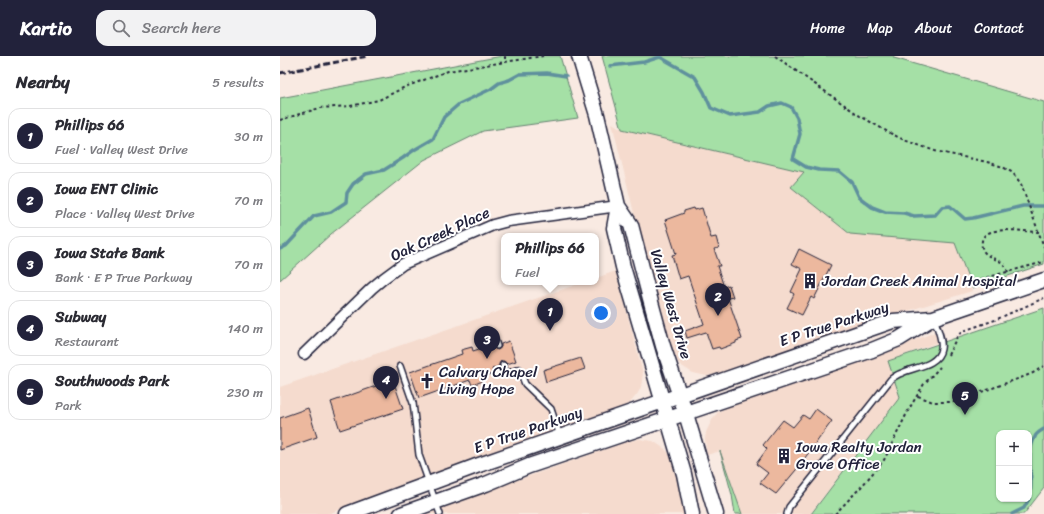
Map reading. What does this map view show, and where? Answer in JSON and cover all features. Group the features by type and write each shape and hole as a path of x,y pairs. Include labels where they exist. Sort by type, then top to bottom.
{"main road":[{"name":"Valley West Drive","path":"579,56 597,115 618,206 631,224 663,346 680,394 716,514"},
{"name":"Valley West Drive","path":"618,206 614,228 620,254 684,474 692,514"},
{"path":"400,514 438,508 486,484 529,466 668,418 686,414 879,347 899,339 934,318 1044,280"},
{"name":"E P True Parkway","path":"347,514 560,436 893,321 934,318"}],"street":[{"name":"Oak Creek Place","path":"304,354 372,288 403,264 481,230 508,221 618,206"}],"lane":[{"path":"787,514 789,507 891,379 934,360 938,355 941,349 941,341 934,318"},
{"path":"493,334 497,346"},
{"path":"503,365 506,374 519,369 525,384 551,409 560,436"},
{"path":"400,366 412,403 419,455 438,508"}],"path":[{"path":"505,56 506,62"},
{"path":"280,120 320,108 335,108 369,103 448,71 543,56"},
{"path":"775,56 824,92 879,127 904,140 935,151 987,162 1003,167 1018,178 1044,247"},
{"path":"1008,272 1006,266 1002,262 986,254 982,249 982,238 987,234 996,231 1010,230 1039,232"},
{"path":"981,279 1044,262"},
{"path":"945,361 958,335 963,331 995,320 1044,298"},
{"path":"835,514 884,460 909,409 924,384 942,365"},
{"path":"918,396 933,402 954,402 1033,373 1044,366"}],"shaded area":[{"path":"612,123 622,129 804,172 791,187 850,234 955,243 972,291 878,320 720,374 707,376 693,373 680,365 672,352 644,254"},
{"path":"616,271 643,373 641,387 630,403 619,409 394,488 328,514 280,514 280,387 575,285 599,285 599,277"},
{"path":"938,331 941,341 888,361 900,397 810,514 742,514 720,451 707,455 705,439 706,432 713,418 718,412 732,405 874,356"},
{"path":"639,439 653,441 670,454 674,461 685,514 421,514 626,442"}],"green space":[{"path":"502,56 560,56 578,118 483,131 424,160 331,234 280,280 280,98"},
{"path":"602,56 894,56 894,58 1044,102 1044,264 972,288 955,243 850,234 791,187 804,172 622,129"},
{"path":"1044,308 1044,488 1024,514 811,514 900,397 888,361"},
{"path":"720,451 742,514 735,514 732,495"}],"building":[{"path":"694,208 695,210 702,208 711,238 716,237 719,248 714,249 720,266 717,266 724,287 729,285 733,297 728,298 742,339 720,349 719,347 712,349 706,332 687,338 685,331 704,324 688,276 679,279 672,255 676,254 665,220"},
{"name":"Jordan Creek Animal Hospital","path":"799,249 831,265 814,299 811,297 802,315 787,308 794,294 791,292 802,269 792,264"},
{"path":"509,341 516,361 507,364 504,361 501,361 499,366 492,369 494,373 482,377 483,381 472,385 470,380 419,398 410,372 462,354 461,350 472,347 473,351 485,347 486,349 493,347 498,350 501,347 501,344"},
{"path":"581,358 585,369 546,382 543,370"},
{"path":"393,380 403,409 340,430 331,402"},
{"path":"308,408 317,437 280,450 280,418"},
{"name":"Iowa Realty Jordan Grove Office","path":"816,409 832,421 796,470 776,494 760,483 768,473 756,464 767,449 763,445 783,420 793,427 803,415 809,419"}],"waterway":[{"path":"610,66 644,62 660,57 695,77 711,108 730,116 760,112 769,106 782,103 791,107 797,118 800,134 793,159 806,167 819,170 839,171 852,182 859,197 872,207 885,212 904,213 914,216 935,215 942,207 950,206 965,219 1023,206 1044,206"},
{"path":"280,249 286,246 314,216 331,212 346,202 347,193 353,184 366,174 384,170 433,139 444,117 459,104 520,74 547,73 566,76"},
{"path":"1030,466 1030,451 1032,444 1036,434 1044,429"},
{"path":"1012,514 1024,508 1027,502"}],"railway":[{"path":"280,73 368,56"}],"place":[{"name":"Jordan Creek Animal Hospital","path":"810,281"},
{"name":"Iowa ENT Clinic","path":"718,316"},
{"name":"Phillips 66","path":"550,331"},
{"name":"Iowa State Bank","path":"487,359"},
{"name":"Calvary Chapel Living Hope","path":"427,381"},
{"name":"Subway","path":"386,399"},
{"name":"Southwoods Park","path":"965,415"},
{"name":"Iowa Realty Jordan Grove Office","path":"784,456"}]}
